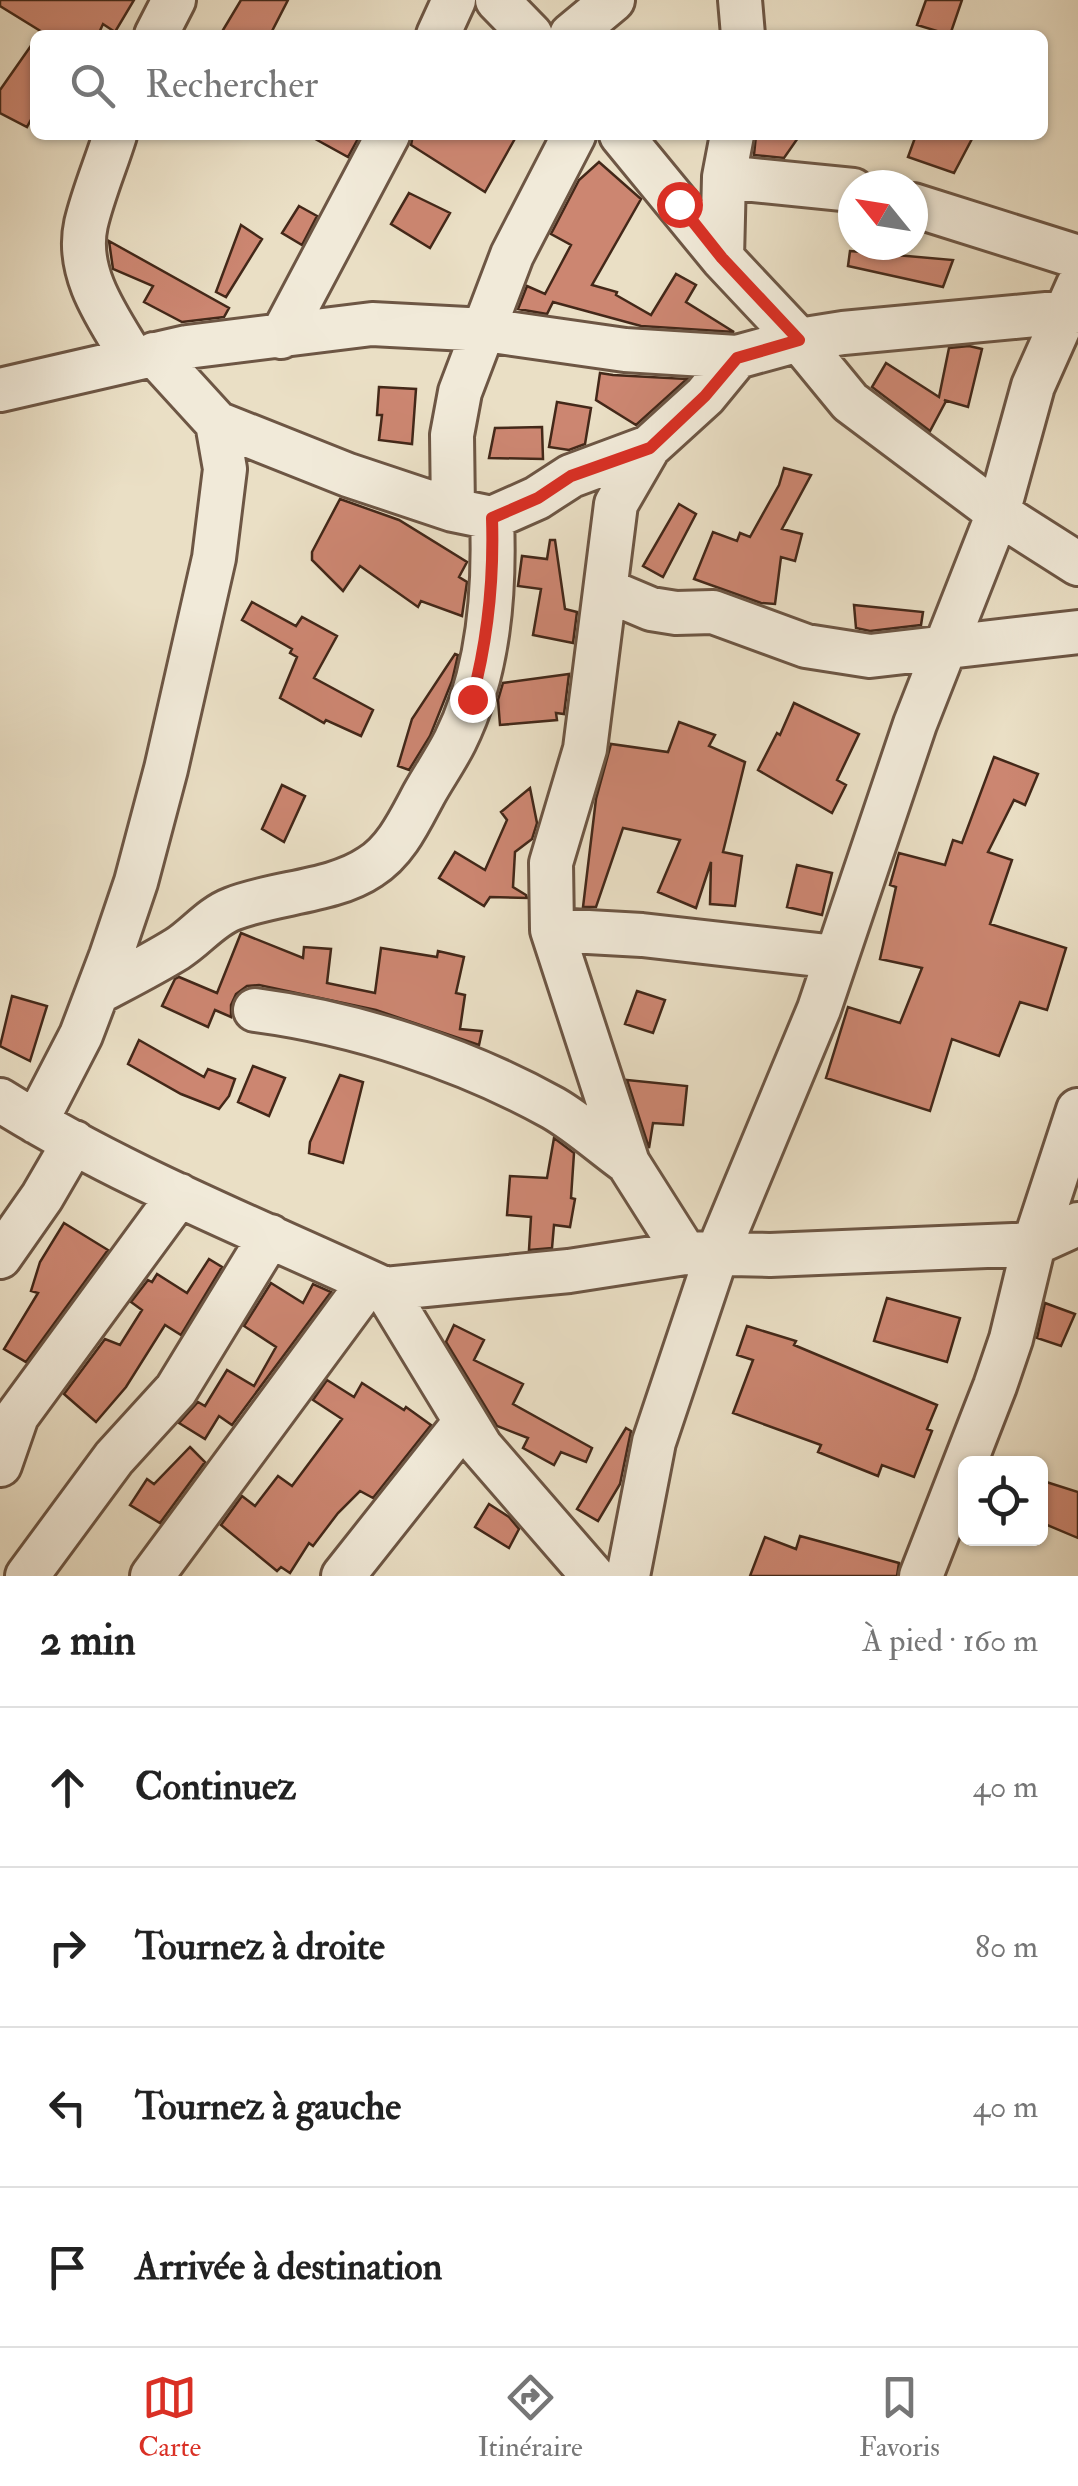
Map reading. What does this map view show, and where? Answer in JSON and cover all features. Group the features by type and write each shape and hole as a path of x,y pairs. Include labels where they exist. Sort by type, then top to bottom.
{"street":[{"path":"159,30 174,0"},
{"path":"440,30 454,0"},
{"path":"496,0 526,30"},
{"path":"578,30 613,0"},
{"path":"740,0 743,30"},
{"path":"113,140 86,225 84,260 99,302 144,357 218,423 348,475 472,514 538,498 571,476 650,448"},
{"path":"281,337 385,140"},
{"path":"97,994 178,948 234,908 284,892 328,886 370,868 392,847 455,742 472,699 487,642 493,554 472,514 452,435 460,392 512,255 571,140"},
{"path":"625,140 722,258 799,340 850,402 998,513 1078,564"},
{"path":"722,258 724,177 731,140"},
{"path":"724,177 838,188"},
{"path":"928,210 1078,256"},
{"path":"0,390 144,357 372,324 486,330 625,350 737,358 799,340 1074,303"},
{"path":"628,1576 654,1442 701,1254 818,1009 915,724 998,513 1034,386 1074,303"},
{"path":"628,1162 552,930 550,863 585,748 616,504 650,448 705,396 737,358"},
{"path":"36,1122 81,1035 136,882 214,558 225,469 218,423"},
{"path":"606,590 651,609 713,612 806,646 840,654 870,656 1078,632"},
{"path":"552,930 642,935 836,958"},
{"path":"255,1010 370,1034 485,1076 555,1110 628,1162 701,1254"},
{"path":"0,1100 179,1195 377,1286 569,1271 701,1254 877,1252 1034,1244 1078,1224"},
{"path":"921,1576 1001,1370 1034,1244 1078,1110"},
{"path":"0,1256 42,1197 74,1142"},
{"path":"0,1464 18,1416 179,1195"},
{"path":"27,1576 114,1458 176,1390 270,1236"},
{"path":"377,1286 481,1448 593,1576"},
{"path":"152,1576 377,1286"},
{"path":"342,1576 465,1422"}],"building":[{"path":"0,0 134,0 116,30 103,24 100,30 39,30 0,6"},
{"path":"241,0 288,0 273,30 223,30"},
{"path":"926,0 962,0 952,30 917,25"},
{"path":"30,47 27,127 0,113 0,90"},
{"path":"317,140 357,140 348,157"},
{"path":"412,140 514,140 485,192 411,145"},
{"path":"756,140 797,140 784,158 754,155"},
{"path":"914,140 971,140 954,173 908,157"},
{"path":"599,162 641,199 592,285 617,292 616,295 651,315 676,274 696,285 686,302 734,332 641,326 553,302 547,314 518,309 527,286 545,294 571,245 551,234 579,180"},
{"path":"409,193 450,213 430,248 391,224"},
{"path":"299,206 317,216 302,245 282,233"},
{"path":"241,225 262,239 226,297 216,292"},
{"path":"109,241 229,308 224,317 182,322 144,302 153,286 113,269"},
{"path":"849,260 953,260 943,287 848,266"},
{"path":"949,348 982,349 968,407 944,400 930,431 872,387 886,363 939,397"},
{"path":"600,373 687,379 636,425 596,400"},
{"path":"379,387 416,389 412,444 379,440"},
{"path":"557,402 591,408 585,444 569,450 549,447"},
{"path":"542,427 543,459 489,458 495,428"},
{"path":"784,468 811,475 782,529 802,534 795,561 781,557 775,604 761,603 694,579 713,532 737,541 740,533 750,537 779,485"},
{"path":"340,499 399,520 467,562 459,577 467,582 462,616 421,601 418,607 360,566 343,591 312,560 312,552"},
{"path":"679,504 696,514 663,577 643,566"},
{"path":"550,540 555,540 565,609 577,612 573,643 533,635 541,589 518,586 522,556 547,559"},
{"path":"252,602 296,626 302,617 337,636 314,678 373,710 361,736 326,720 324,723 280,698 297,657 290,653 292,649 242,620"},
{"path":"854,605 923,612 921,625 870,631 856,628"},
{"path":"455,654 458,655 452,681 430,736 409,770 398,766 412,719"},
{"path":"569,674 564,714 556,713 557,720 500,725 498,700 503,683"},
{"path":"794,703 859,734 837,780 846,785 832,813 758,770"},
{"path":"679,722 715,735 709,746 745,762 723,852 742,856 735,906 710,904 711,862 696,908 658,892 680,840 623,828 596,907 583,907 596,799 611,744 668,752"},
{"path":"994,757 1038,774 1025,805 1014,800 988,852 1012,860 990,924 1066,948 1047,1010 1020,1002 999,1056 952,1039 930,1111 826,1078 848,1007 900,1023 922,968 880,959 896,887 890,885 899,853 945,865 953,840 962,843"},
{"path":"282,785 305,796 284,842 262,829"},
{"path":"530,788 537,823 532,839 515,852 513,887 527,898 490,897 484,906 439,878 455,852 485,870 507,820 501,812"},
{"path":"797,865 832,873 822,915 787,907"},
{"path":"241,933 303,958 304,947 331,949 327,983 375,993 381,948 437,957 438,951 464,957 456,993 465,995 460,1029 482,1031 479,1045 376,1010 259,985 247,986 236,994 231,1017 215,1010 208,1027 162,1006 179,977 217,993"},
{"path":"637,991 665,1000 653,1033 625,1024"},
{"path":"12,996 47,1006 30,1061 0,1046"},
{"path":"139,1040 204,1077 208,1069 235,1079 229,1096 219,1109 181,1094 128,1064"},
{"path":"253,1066 285,1078 269,1116 238,1102"},
{"path":"340,1075 363,1082 343,1163 309,1153 310,1142"},
{"path":"627,1080 687,1086 683,1125 653,1123 649,1148"},
{"path":"554,1138 574,1153 571,1198 575,1199 570,1227 554,1225 552,1248 529,1250 531,1217 507,1215 510,1176 547,1178"},
{"path":"64,1223 108,1250 26,1362 4,1349 38,1293 31,1291 40,1262"},
{"path":"209,1259 222,1267 181,1335 165,1325 126,1387 96,1422 64,1394 105,1339 120,1345 142,1310 131,1302 148,1280 152,1282 157,1274 187,1293"},
{"path":"271,1283 303,1303 313,1284 331,1292 232,1425 219,1416 205,1439 179,1423 198,1402 205,1406 227,1370 254,1386 276,1347 244,1326"},
{"path":"887,1298 960,1318 947,1362 874,1341"},
{"path":"1045,1303 1075,1314 1061,1346 1037,1338"},
{"path":"454,1325 484,1340 474,1360 523,1384 513,1404 592,1448 586,1462 561,1452 554,1465 523,1448 528,1438 497,1426 446,1342"},
{"path":"747,1326 796,1341 794,1345 937,1405 927,1429 932,1431 914,1477 882,1465 878,1476 818,1452 821,1445 733,1413 753,1360 737,1355"},
{"path":"327,1380 354,1397 362,1383 431,1425 373,1498 360,1491 313,1546 309,1543 290,1573 281,1567 277,1571 221,1525 242,1496 255,1506 278,1476 292,1486 342,1419 313,1400"},
{"path":"626,1428 631,1431 620,1484 598,1521 577,1509"},
{"path":"190,1447 205,1462 160,1523 130,1505 147,1479 154,1484"},
{"path":"1048,1483 1078,1492 1078,1538 1048,1525"},
{"path":"489,1504 519,1529 509,1548 475,1527"},
{"path":"800,1536 899,1563 897,1576 750,1576 765,1537 796,1549"}],"route":[{"path":"472,699 487,642 492,518 538,498 571,476 650,448 705,396 737,358 799,340 722,258 679,204"}]}
